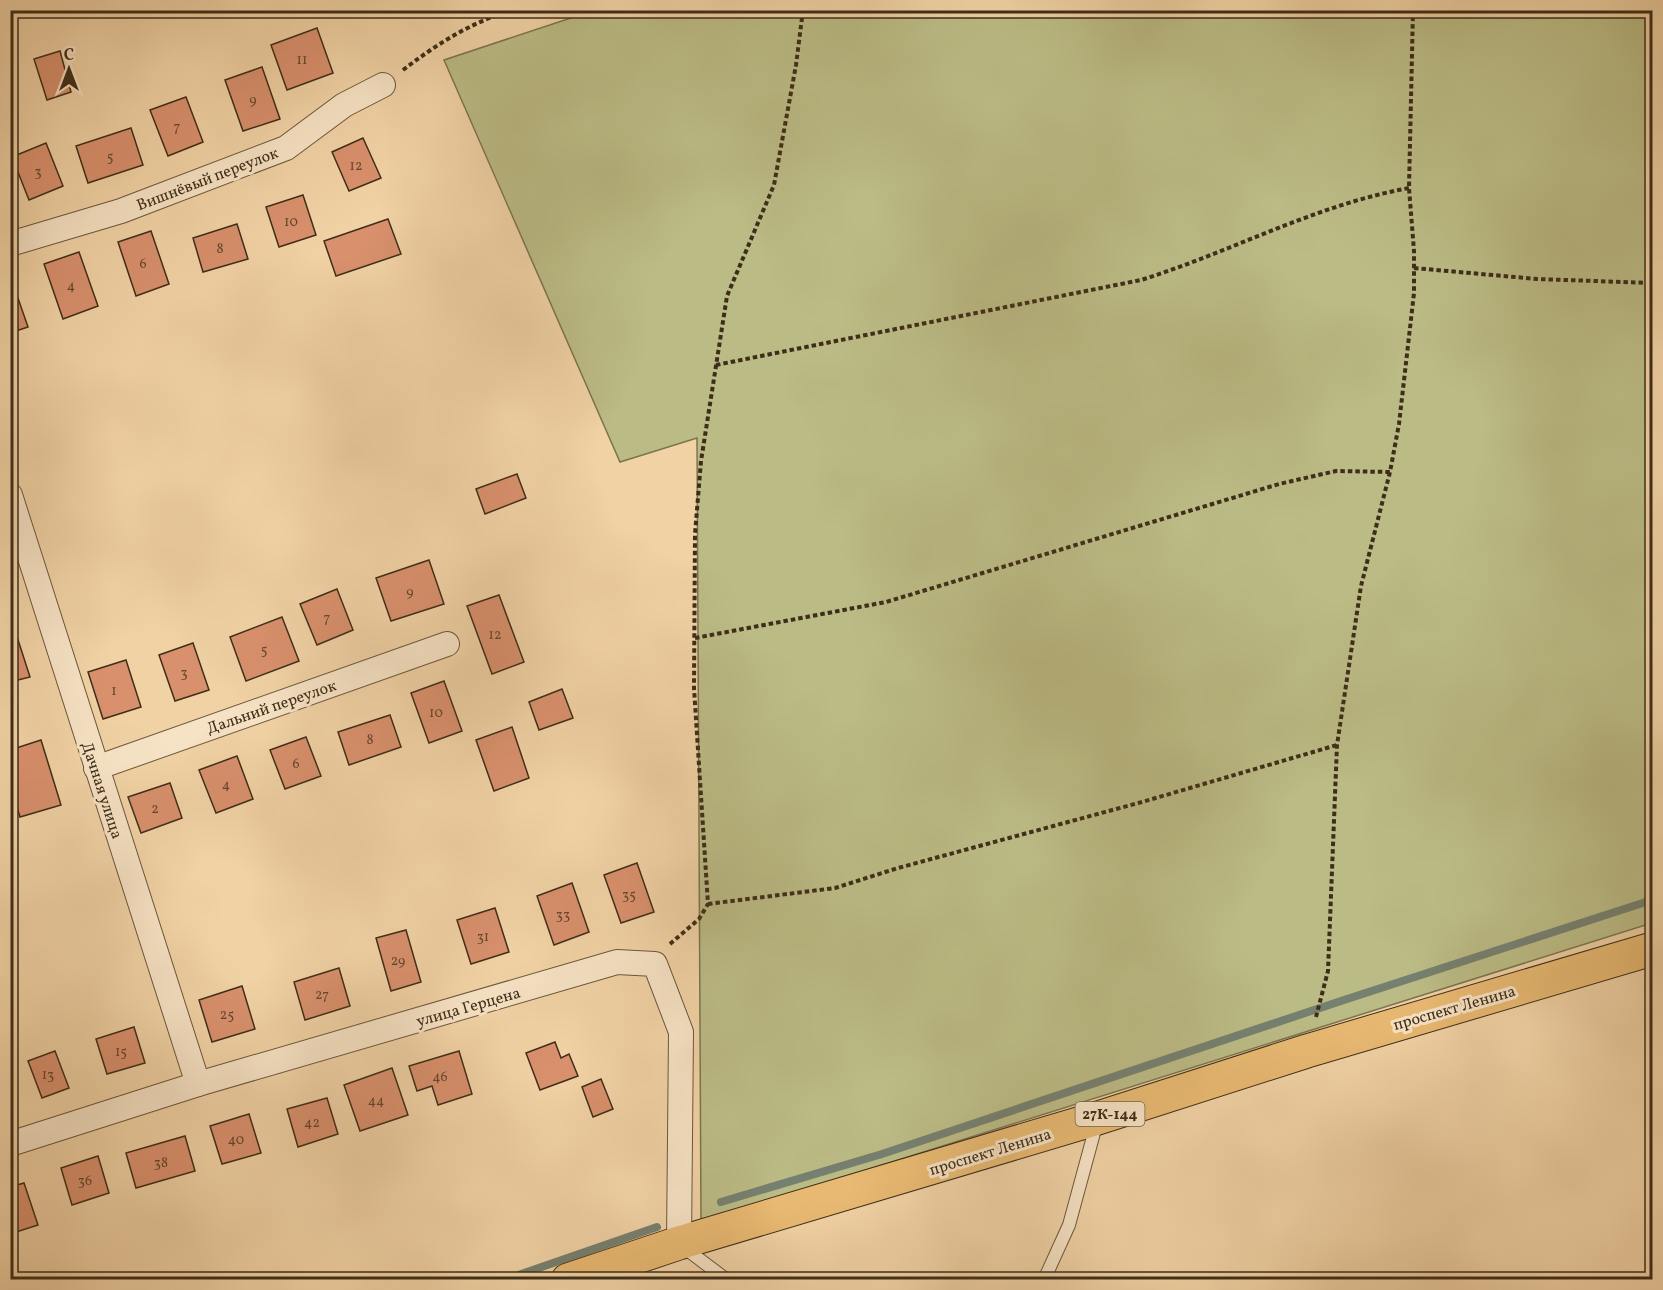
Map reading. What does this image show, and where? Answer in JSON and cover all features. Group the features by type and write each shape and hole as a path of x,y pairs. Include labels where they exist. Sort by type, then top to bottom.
{"main road":[{"name":"проспект Ленина","path":"581,1278 679,1243 1098,1118 1307,1051 1653,949"}],"street":[{"name":"Вишнёвый переулок","path":"10,244 121,211 286,148 344,105 383,85"},
{"name":"Дачная улица","path":"10,495 198,1084"},
{"name":"Дальний переулок","path":"96,768 447,644"},
{"name":"улица Герцена","path":"10,1144 198,1084 617,962 655,964"},
{"path":"655,964 681,1032 679,1243"}],"lane":[{"path":"1044,1280 1069,1225 1098,1118"},
{"path":"679,1243 727,1280"}],"path":[{"path":"383,85 442,40 494,16 513,10"},
{"path":"655,964 680,932 699,919 708,904 694,688 697,513 702,461 727,296 774,185 796,65 803,10"},
{"path":"1307,1051 1328,971 1337,745 1361,586 1390,472 1413,304 1414,268 1409,188 1413,10"},
{"path":"716,364 1141,280 1199,262 1298,220 1373,195 1409,188"},
{"path":"1414,268 1537,279 1653,283"},
{"path":"694,638 886,602 1279,484 1336,471 1390,472"},
{"path":"708,904 835,888 898,868 1142,802 1337,745"}],"green space":[{"path":"595,10 1652,11 1652,923 701,1222 697,438 620,462 444,60"}],"building":[{"path":"317,28 333,73 287,90 271,45"},
{"path":"60,51 71,92 47,100 34,59"},
{"path":"262,67 280,119 243,131 225,80"},
{"path":"186,97 203,142 168,156 150,110"},
{"path":"131,128 143,165 88,183 76,146"},
{"path":"363,138 381,178 349,191 332,152"},
{"path":"46,143 63,186 29,200 12,157"},
{"path":"303,195 316,235 279,247 266,207"},
{"path":"388,219 401,254 336,276 324,241"},
{"path":"237,224 248,259 203,272 193,238"},
{"path":"151,231 169,284 136,296 118,242"},
{"path":"79,252 98,306 63,319 44,264"},
{"path":"10,278 28,327 10,333"},
{"path":"517,474 526,498 485,514 476,489"},
{"path":"429,560 444,604 391,621 376,578"},
{"path":"337,589 353,630 317,645 300,604"},
{"path":"499,595 524,662 492,674 467,606"},
{"path":"10,615 30,677 10,682"},
{"path":"282,617 299,661 246,681 230,637"},
{"path":"193,643 209,690 175,701 159,655"},
{"path":"126,660 141,707 103,719 88,672"},
{"path":"444,681 462,731 429,743 411,693"},
{"path":"562,689 573,718 539,730 529,702"},
{"path":"390,715 401,747 349,765 338,732"},
{"path":"512,727 529,778 494,791 476,740"},
{"path":"306,737 321,776 285,789 270,750"},
{"path":"41,740 61,805 20,817 10,785 10,750"},
{"path":"237,756 253,799 216,813 199,770"},
{"path":"170,783 182,818 141,833 128,797"},
{"path":"637,863 654,912 621,923 604,875"},
{"path":"572,883 589,932 554,945 537,896"},
{"path":"495,908 509,952 471,964 457,920"},
{"path":"406,930 421,982 391,991 376,938"},
{"path":"339,968 350,1006 305,1020 294,982"},
{"path":"242,986 255,1029 212,1042 199,1000"},
{"path":"134,1027 145,1063 107,1074 96,1039"},
{"path":"555,1042 561,1058 569,1054 578,1076 540,1090 526,1053"},
{"path":"55,1051 69,1088 42,1098 28,1061"},
{"path":"459,1051 472,1094 438,1105 432,1086 417,1091 409,1066"},
{"path":"392,1068 408,1115 360,1131 344,1085"},
{"path":"601,1079 613,1109 593,1117 582,1087"},
{"path":"327,1098 338,1134 298,1147 287,1109"},
{"path":"249,1114 261,1153 222,1164 210,1126"},
{"path":"185,1136 195,1171 136,1188 126,1153"},
{"path":"98,1156 109,1193 72,1205 61,1168"},
{"path":"24,1183 38,1225 10,1234 10,1187"}],"waterway":[{"path":"721,1202 882,1154 1652,900"},
{"path":"504,1280 657,1227"}]}
